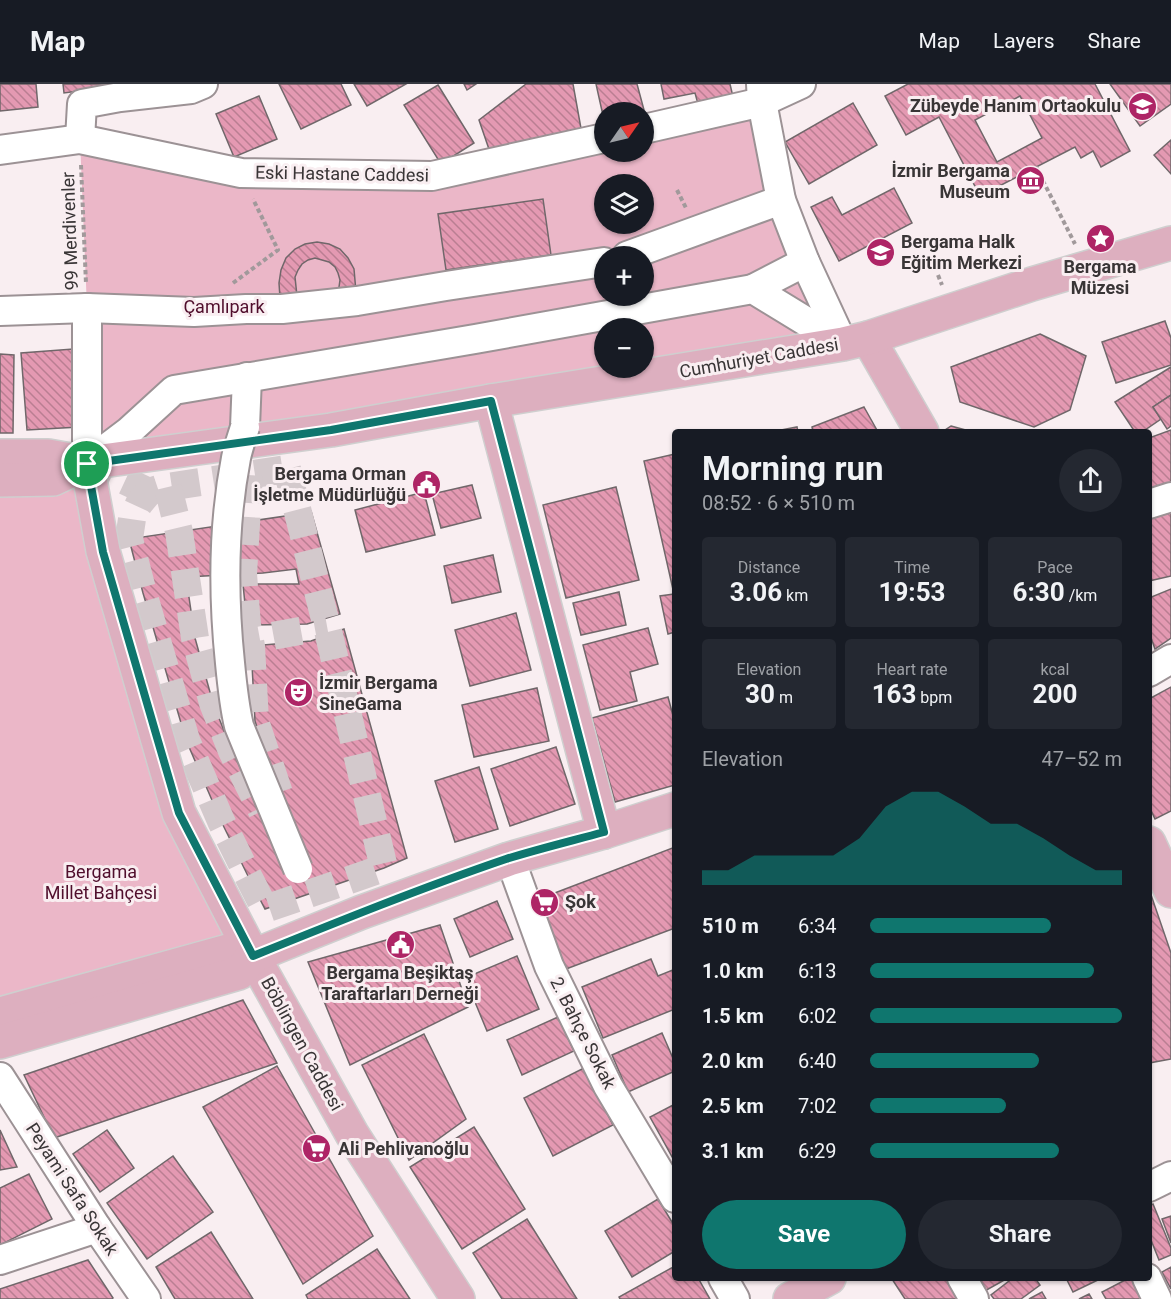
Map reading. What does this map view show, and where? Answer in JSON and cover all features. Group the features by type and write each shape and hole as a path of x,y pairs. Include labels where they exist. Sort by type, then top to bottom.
{"main road":[{"name":"Cumhuriyet Caddesi","path":"87,464 331,430 491,401 856,341 1032,284 1171,243"},
{"path":"856,341 920,429"},
{"path":"491,401 604,832"},
{"path":"0,456 48,456 87,464"},
{"path":"0,480 53,479 87,464"},
{"name":"Böblingen Caddesi","path":"87,464 103,552 179,813 253,956 352,1134 458,1299"},
{"path":"0,1042 239,973 253,956 362,912 509,859 672,810"},
{"path":"1156,848 1171,891"},
{"path":"0,1014 228,951 253,956"},
{"path":"790,1299 823,1281"}],"street":[{"path":"80,151 82,105 120,97 191,89 203,84"},
{"path":"654,126 762,93 801,84"},
{"path":"762,93 781,200 805,262 856,341"},
{"name":"Eski Hastane Caddesi","path":"0,150 80,151 241,173 432,176 594,140"},
{"path":"654,246 781,200"},
{"path":"644,246 692,219"},
{"path":"87,464 128,432 174,390 247,382 753,289 805,262"},
{"path":"0,310 87,308 194,312 282,309 357,301 594,264"},
{"path":"753,289 856,341"},
{"path":"87,308 87,464"},
{"path":"247,382 245,428 236,456 228,516 225,582 227,633 239,726 298,869"},
{"path":"1152,503 1171,497"},
{"path":"1152,670 1171,659"},
{"name":"2. Bahçe Sokak","path":"509,859 549,966 608,1086 672,1193"},
{"name":"Peyami Safa Sokak","path":"0,1077 97,1228 146,1299"},
{"path":"1152,1186 1171,1176"},
{"path":"0,1260 97,1228"},
{"path":"725,1281 735,1299"},
{"path":"964,1281 974,1299"},
{"path":"1148,1281 1156,1299"}],"path":[{"name":"99 Merdivenler","path":"80,151 87,308"},
{"path":"1036,166 1076,245"},
{"path":"677,190 692,219"},
{"path":"231,284 278,250 251,194"}],"green space":[{"name":"Çamlıpark","path":"762,102 843,344 654,374 654,318 594,318 594,378 629,378 87,464 179,813 253,956 0,1014 0,480 87,463 87,308 80,139 241,173 432,176 594,153 594,162 654,162 654,127"}],"building":[{"path":"0,84 36,84 38,107 0,111"},
{"path":"63,84 108,84 108,87 64,93"},
{"path":"279,84 341,84 351,105 301,129"},
{"path":"354,84 406,84 367,106"},
{"path":"464,84 476,84 467,90"},
{"path":"526,84 573,84 582,134 491,155 479,120"},
{"path":"596,84 637,84 642,102 600,102"},
{"path":"661,84 730,84 733,97 698,104 695,93 664,99"},
{"name":"İzmir Bergama Museum","path":"908,84 1095,84 1130,151 1101,167 1093,151 1081,158 1075,147 980,196 939,117 906,135 885,96","holes":["1020,96 1042,138 997,162 975,120"]},
{"name":"Zübeyde Hanım Ortaokulu","path":"1110,84 1171,84 1171,104 1140,126"},
{"path":"438,85 474,143 441,164 404,105"},
{"path":"259,96 277,139 234,157 216,114"},
{"path":"853,103 877,145 809,184 785,142"},
{"path":"1171,140 1171,174 1154,155"},
{"path":"894,188 912,223 839,261 811,207 832,197 842,215"},
{"path":"543,199 551,255 446,270 438,214"},
{"path":"317,242 340,249 348,258 354,269 356,292 336,294 340,280 335,267 329,262 315,258 302,264 298,270 295,277 297,296 280,298 279,283 286,258 295,249"},
{"path":"1165,321 1171,338 1171,365 1116,383 1102,342"},
{"path":"1040,334 1086,356 1070,410 1034,427 960,402 951,367"},
{"path":"73,349 79,427 27,430 21,353"},
{"path":"0,354 14,355 13,433 0,433"},
{"path":"1171,367 1171,395 1153,407 1161,419 1146,429 1133,429 1115,402"},
{"path":"1171,395 1171,426 1167,429 1153,407"},
{"path":"864,407 876,429 812,429 812,427"},
{"path":"951,426 962,429 946,429"},
{"path":"1171,430 1171,490 1152,497 1152,437"},
{"path":"672,455 672,585 644,461"},
{"path":"472,485 481,518 441,528 432,494"},
{"path":"616,487 639,580 566,598 543,505"},
{"name":"Bergama Orman İşletme Müdürlüğü","path":"424,492 435,535 366,552 355,510"},
{"path":"311,511 340,614 307,624 247,625 243,584 299,584 296,569 186,577 195,638 213,703 232,751 292,871 304,867 255,721 251,646 311,641 344,629 407,858 265,909 221,821 186,740 129,539"},
{"path":"1171,511 1171,576 1152,580 1152,516"},
{"path":"493,555 501,592 452,603 444,566"},
{"path":"1171,589 1171,638 1155,649 1152,640 1152,597"},
{"path":"619,592 626,625 581,635 573,603"},
{"path":"672,594 672,633 668,634 660,596"},
{"path":"516,613 531,670 470,686 455,630"},
{"path":"648,628 658,664 630,672 637,701 600,710 583,645"},
{"path":"1171,687 1171,811 1155,819 1152,812 1152,697"},
{"path":"537,688 549,741 474,757 462,705"},
{"path":"668,697 672,712 672,786 615,802 592,718"},
{"path":"556,747 575,804 510,826 491,769"},
{"path":"479,767 498,829 455,842 435,781"},
{"path":"672,848 672,929 566,969 539,899"},
{"path":"1152,898 1171,953 1171,1059 1152,1062"},
{"path":"497,901 513,939 470,957 454,919"},
{"path":"440,925 468,1007 350,1065 308,962"},
{"path":"517,956 539,1009 487,1031 465,978"},
{"path":"651,959 658,976 672,970 672,1010 603,1038 582,987"},
{"path":"243,1000 277,1063 54,1138 24,1075"},
{"path":"558,1017 574,1051 522,1075 507,1040"},
{"path":"662,1033 672,1056 672,1072 628,1092 612,1055"},
{"path":"424,1034 466,1119 409,1160 362,1065"},
{"path":"277,1066 373,1236 303,1284 203,1107"},
{"path":"584,1068 613,1125 553,1156 524,1098"},
{"path":"672,1106 672,1157 650,1117"},
{"path":"474,1127 525,1209 462,1249 410,1167"},
{"path":"0,1130 17,1167 0,1170"},
{"path":"107,1130 134,1168 100,1192 73,1154"},
{"path":"173,1156 213,1212 147,1259 107,1203"},
{"path":"29,1174 52,1219 0,1245 0,1188"},
{"path":"658,1199 672,1222 672,1253 632,1277 605,1231"},
{"path":"1152,1204 1171,1248 1171,1255 1159,1260 1152,1242"},
{"path":"1171,1216 1171,1243 1162,1219"},
{"path":"527,1219 577,1299 502,1299 473,1253"},
{"path":"211,1232 253,1299 175,1299 156,1267"},
{"path":"377,1249 410,1299 308,1299 306,1295"},
{"path":"88,1260 112,1299 0,1299 0,1289"},
{"path":"1171,1267 1171,1289 1162,1272"},
{"path":"672,1268 672,1281 700,1281 710,1299 620,1299 619,1297"},
{"path":"893,1281 950,1281 961,1299 905,1299"},
{"path":"977,1281 1003,1281 983,1292"},
{"path":"1009,1281 1037,1281 1040,1285 1021,1299 994,1299 991,1295"},
{"path":"1068,1281 1096,1281 1073,1292"},
{"path":"1123,1281 1139,1281 1148,1299 1106,1299 1102,1292"},
{"path":"1042,1292 1046,1299 1029,1299"},
{"path":"1089,1294 1092,1299 1079,1299"}],"tunnel":[{"path":"87,463 149,492"},
{"path":"287,469 384,868 265,909 221,821 186,740 129,539 132,519 139,504 149,492 161,488 287,469"},
{"path":"249,475 243,574 251,646 255,721 281,799"},
{"path":"168,487 179,532 195,638 213,703 232,751 262,811"},
{"path":"232,638 250,640 327,626"}],"place":[{"name":"Zübeyde Hanım Ortaokulu","path":"1142,106"},
{"name":"İzmir Bergama Museum","path":"1031,181"},
{"name":"Bergama Müzesi","path":"1100,238"},
{"name":"Bergama Halk Eğitim Merkezi","path":"880,252"},
{"name":"Bergama Orman İşletme Müdürlüğü","path":"427,484"},
{"name":"İzmir Bergama SineGama","path":"298,693"},
{"name":"Şok","path":"544,902"},
{"name":"Bergama Beşiktaş Taraftarları Derneği","path":"400,944"},
{"name":"Ali Pehlivanoğlu","path":"317,1149"}],"route":[{"path":"491,401 604,832 509,859 451,879 253,956 179,813 103,552 87,464 331,430 491,401"}],"park label":[{"name":"Bergama Millet Bahçesi","path":"101,882"}]}
